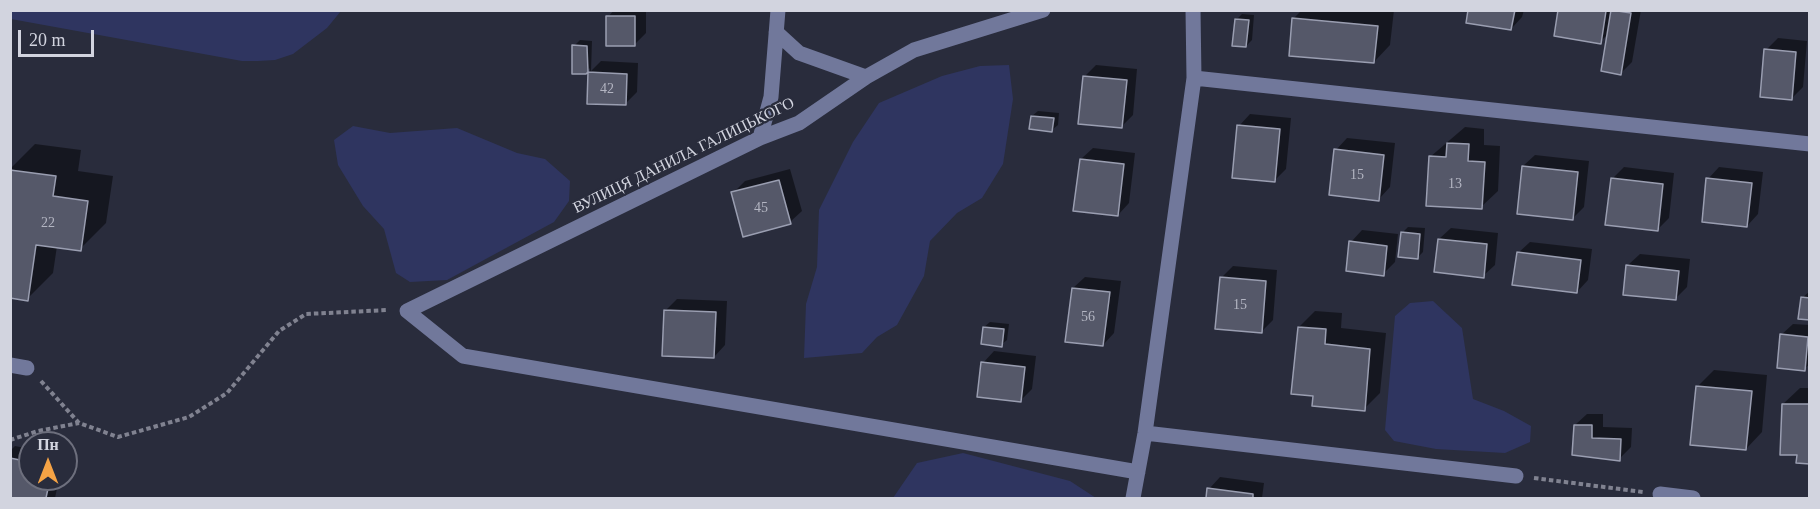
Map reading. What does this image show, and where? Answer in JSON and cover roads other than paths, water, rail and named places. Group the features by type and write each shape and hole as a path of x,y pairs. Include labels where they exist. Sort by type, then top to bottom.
{"street":[{"path":"760,138 771,97 778,10"},
{"name":"ВУЛИЦЯ ДАНИЛА ГАЛИЦЬКОГО","path":"1043,10 914,50 866,76 799,123 760,138 407,311 463,356 1138,472"},
{"path":"1133,498 1145,433 1194,78 1193,10"},
{"path":"776,32 799,52 866,76"},
{"path":"1194,78 1809,144"},
{"path":"10,365 27,368"},
{"path":"1145,433 1516,476"},
{"path":"1660,495 1693,498"}]}
